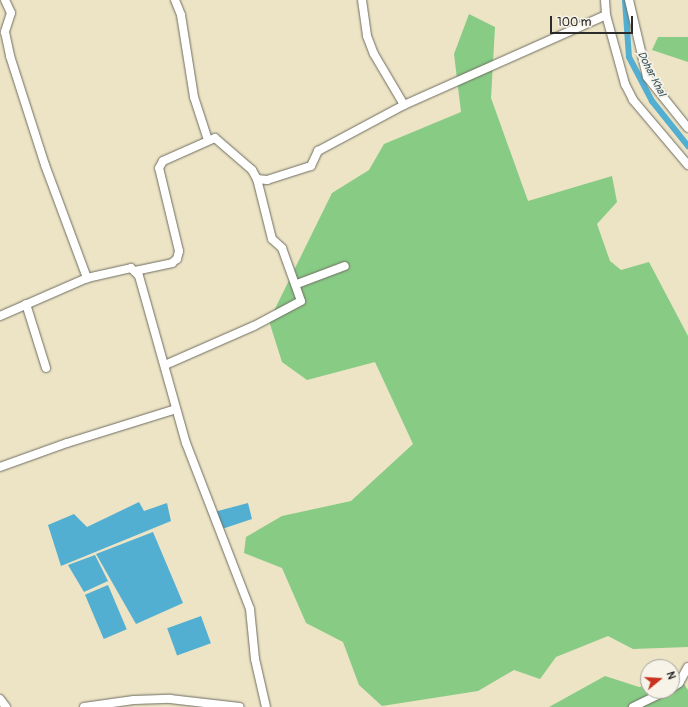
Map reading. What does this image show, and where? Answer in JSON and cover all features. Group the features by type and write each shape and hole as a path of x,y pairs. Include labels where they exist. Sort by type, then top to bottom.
{"street":[{"path":"5,0 11,13 5,32 10,56 45,165 87,278"},
{"path":"175,0 181,15 194,97 208,140"},
{"path":"362,0 367,36 374,54 404,105"},
{"path":"605,0 606,15 625,84 633,100 688,166"},
{"path":"629,0 647,77 688,128"},
{"path":"258,179 267,180 311,166 318,151 404,105 606,15"},
{"path":"135,271 172,263 177,259 179,251 159,168 163,161 208,140 215,138 220,141 252,170 258,179 272,239 282,248 302,299 299,303 248,329 165,365"},
{"path":"297,284 345,266"},
{"path":"0,316 87,278 131,268 139,276 176,409 250,609 255,659 266,707"},
{"path":"26,304 46,368"},
{"path":"0,467 67,443 176,409"},
{"path":"680,681 688,667"},
{"path":"0,699 6,707"},
{"path":"84,707 134,700 170,699 240,707"},
{"path":"632,707 649,699"}],"green space":[{"path":"469,14 495,27 491,98 528,201 612,176 617,202 597,224 610,261 621,270 649,262 688,336 688,647 633,649 608,636 556,657 540,679 514,670 478,691 382,706 359,685 343,642 306,623 282,568 244,553 246,537 282,516 351,501 413,444 375,362 307,380 282,362 269,321 332,193 369,170 384,144 461,112 454,54"},
{"path":"658,37 688,37 688,62 652,50"},
{"path":"605,676 640,687 640,699 680,699 680,678 688,690 688,707 549,707"}],"water":[{"path":"139,502 144,511 167,503 171,521 61,566 48,525 74,514 87,527"},
{"path":"248,503 252,519 222,529 214,512"},
{"path":"153,532 183,603 136,624 96,554"},
{"path":"95,555 108,581 84,592 68,565"},
{"path":"108,585 127,629 104,639 85,595"},
{"path":"201,616 211,643 177,656 167,628"}],"waterway":[{"name":"Dohar Khal","path":"625,0 629,57 652,101 688,146"}]}
